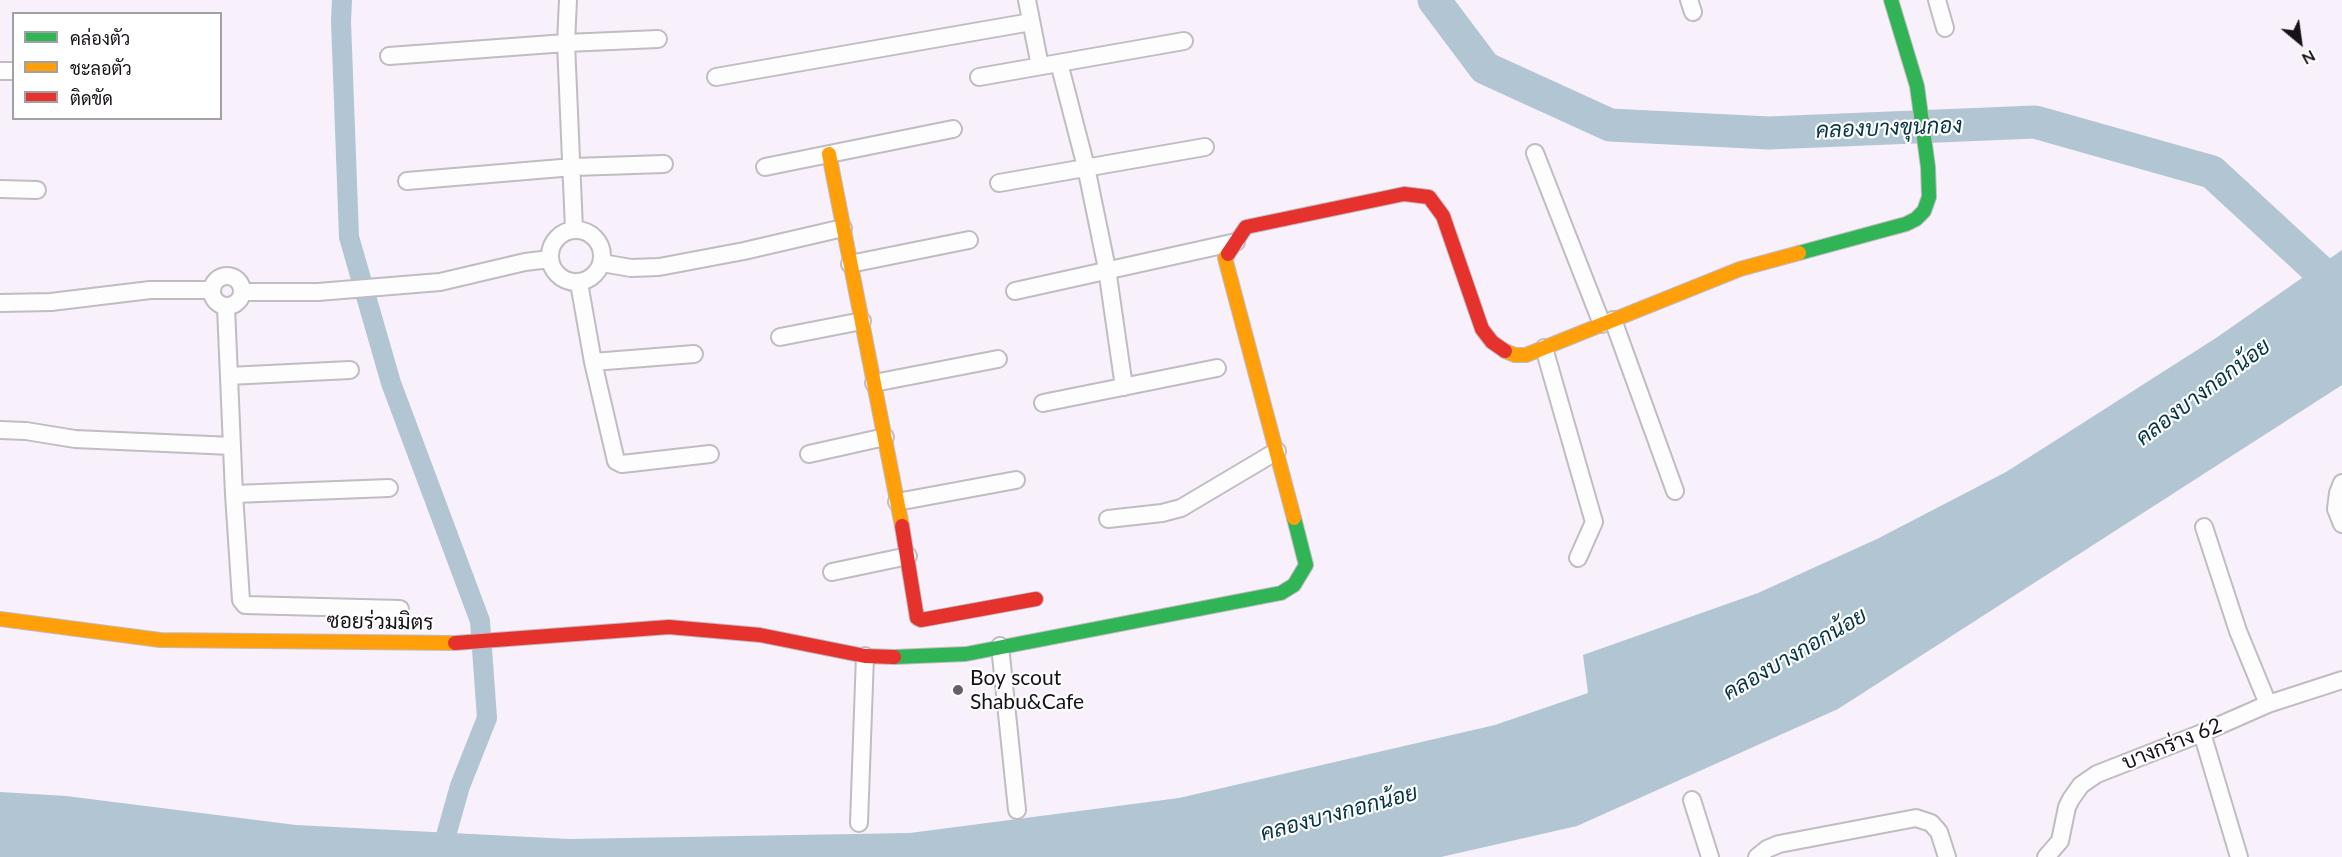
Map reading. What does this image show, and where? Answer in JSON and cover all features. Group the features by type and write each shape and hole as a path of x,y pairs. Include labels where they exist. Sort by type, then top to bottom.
{"street":[{"path":"568,0 566,43 574,229"},
{"path":"1027,0 1040,66"},
{"path":"1015,291 1236,242 1246,227 1404,194 1429,197 1443,216 1482,329 1500,349 1515,355 1526,355 1740,269 1906,224 1916,219 1924,211 1929,197 1928,167 1917,86 1891,0"},
{"path":"1937,0 1945,28"},
{"path":"716,77 1031,22"},
{"path":"389,56 566,43 658,39"},
{"path":"979,77 1184,41"},
{"path":"1059,63 1086,168 1107,269 1124,387"},
{"path":"765,168 953,129"},
{"path":"999,183 1205,147"},
{"path":"1535,153 1675,490"},
{"path":"829,154 919,620 1036,599"},
{"path":"408,181 573,167 664,164"},
{"path":"0,189 37,190"},
{"path":"602,264 631,268 659,267 744,251 843,228"},
{"path":"574,229 584,230 593,235 600,243 603,253 602,264 597,273 579,282 559,277 550,259 551,248 556,239 564,232 574,229"},
{"path":"850,264 969,240"},
{"name":"ซอยร่วมมิตร","path":"0,619 160,640 445,644 669,627 759,635 865,656 966,654 1281,593 1294,585 1306,565 1225,258 1236,242"},
{"path":"243,292 322,291 440,282 525,262 550,259"},
{"path":"228,275 239,280 243,292 238,302 226,307 216,301 212,290 217,279 228,275"},
{"path":"579,282 593,362 615,461 622,464 710,454"},
{"path":"0,303 51,302 150,290 212,290"},
{"path":"226,307 240,594 245,605 400,609"},
{"path":"780,337 862,321"},
{"path":"1544,348 1594,522 1578,558"},
{"path":"593,362 694,354"},
{"path":"874,382 998,360"},
{"path":"1043,403 1217,368"},
{"path":"229,376 350,370"},
{"path":"0,430 26,431 75,439 232,446"},
{"path":"809,454 885,437"},
{"path":"1108,519 1162,513 1181,508 1277,451"},
{"path":"897,502 1016,480"},
{"path":"2342,483 2336,509 2342,524"},
{"path":"234,494 389,488"},
{"path":"2204,527 2238,631 2268,704"},
{"path":"832,572 908,556"},
{"path":"1000,646 1017,810"},
{"path":"859,823 865,656"},
{"name":"บางกร่าง 62","path":"2046,857 2060,842 2067,807 2081,785 2097,774 2202,734 2268,704 2342,680"},
{"path":"2202,734 2239,857"},
{"path":"1692,800 1710,857"},
{"path":"1757,857 1767,849 1779,844 1916,818 1931,823 1939,832 1947,857"}],"water":[{"name":"คลองบางกอกน้อย","path":"2342,250 2342,385 1838,709 1577,826 1441,857 0,857 0,792 66,796 296,825 569,839 910,833 1179,798 1495,725 1588,693 1583,655 1758,593 1877,539 2006,472 2216,338"}],"waterway":[{"path":"342,0 349,237 391,383 480,621 487,718 460,786 440,857"},
{"name":"คลองบางขุนกอง","path":"1434,0 1485,68 1610,125 1769,133 2035,122 2212,172 2339,289"}],"traffic: fast":[{"path":"1799,253 1906,224 1916,219 1924,211 1929,197 1928,167 1917,86 1891,0"},
{"path":"894,657 966,654 1281,593 1294,585 1306,565 1294,518"}],"traffic: slow":[{"path":"829,154 902,526"},
{"path":"1505,351 1515,355 1526,355 1740,269 1799,253"},
{"path":"1228,254 1225,258 1294,518"},
{"path":"0,619 160,640 455,643"}],"traffic: jam":[{"path":"1228,254 1246,227 1404,194 1429,197 1443,216 1482,329 1492,342 1505,351"},
{"path":"902,526 917,618 921,620 1036,599"},
{"path":"455,643 669,627 760,635 865,656 894,657"}],"place":[{"name":"Boy scout Shabu&Cafe","path":"958,690"}]}
